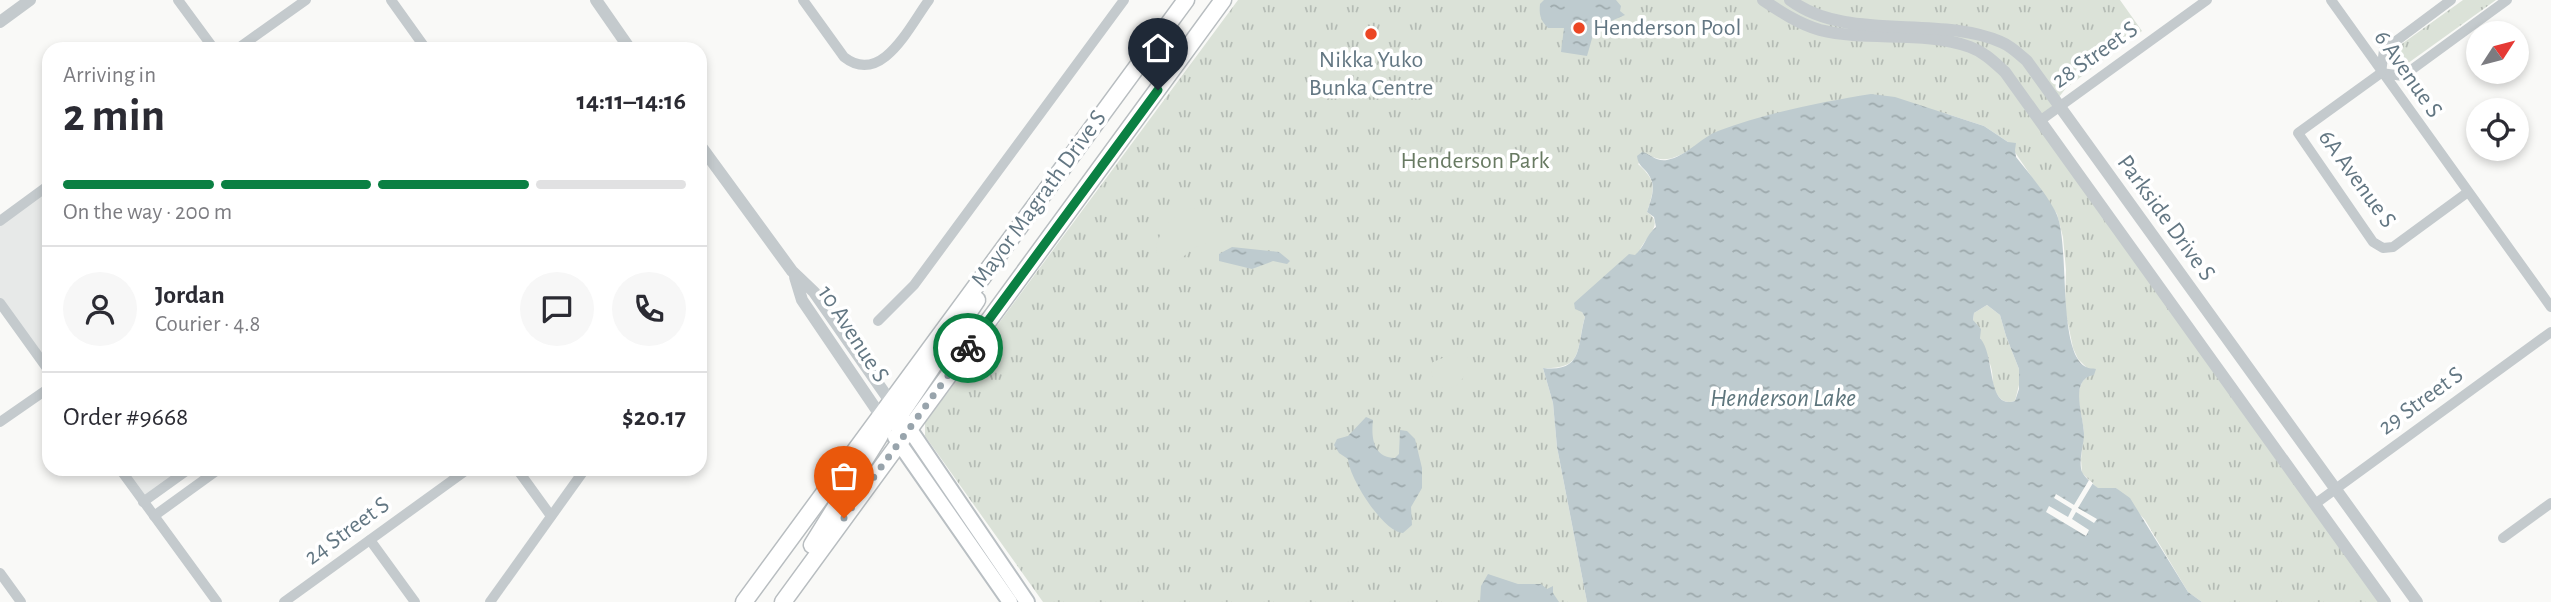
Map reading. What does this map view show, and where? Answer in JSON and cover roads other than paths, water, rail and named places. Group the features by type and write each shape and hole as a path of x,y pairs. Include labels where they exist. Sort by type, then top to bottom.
{"main road":[{"name":"Mayor Magrath Drive S","path":"783,602 898,442 890,401 1186,0"},
{"name":"Mayor Magrath Drive S","path":"744,602 894,421 1223,0"},
{"path":"799,579 798,567 996,272 1013,235"},
{"path":"894,421 1027,602"},
{"path":"898,442 1010,602"}],"street":[{"path":"0,22 30,0"},
{"path":"178,0 209,42"},
{"path":"247,42 306,0"},
{"path":"391,0 421,42"},
{"path":"596,0 625,42"},
{"path":"803,0 844,57 853,63 865,65 875,64 887,57 929,0"},
{"name":"Mayor Magrath Drive S","path":"878,321 914,285 1124,0"},
{"name":"Parkside Drive S","path":"1763,0 1789,17 1820,30 1941,41 1969,47 1985,55 2005,72 2385,602"},
{"name":"Parkside Drive S","path":"1790,0 1809,12 1832,20 1955,32 2001,42 2027,61 2417,602"},
{"name":"28 Street S","path":"2041,120 2207,0"},
{"name":"6 Avenue S","path":"2331,0 2551,307"},
{"path":"2451,0 2384,50 2381,73 2403,76 2507,0"},
{"name":"6A Avenue S","path":"2381,73 2298,133 2373,242 2383,248 2393,247 2468,192"},
{"name":"10 Avenue S","path":"707,155 794,274 814,292 890,401"},
{"path":"0,220 42,190"},
{"name":"10 Avenue S","path":"794,274 802,300 894,421"},
{"path":"0,303 42,361"},
{"name":"29 Street S","path":"2315,504 2551,332"},
{"path":"0,422 42,393"},
{"path":"125,476 217,602"},
{"path":"143,502 179,476"},
{"path":"153,516 209,476"},
{"name":"24 Street S","path":"284,602 458,476"},
{"path":"522,476 551,516"},
{"path":"490,602 580,476"},
{"path":"2503,538 2551,503"},
{"path":"370,540 415,602"},
{"path":"0,573 21,602"}],"water":[{"name":"Henderson Pool","path":"1544,0 1616,0 1621,6 1620,11 1625,15 1595,28 1587,56 1561,52 1564,28 1548,28 1543,22 1540,4"},
{"name":"Henderson Lake","path":"1871,94 1895,97 1984,126 2008,142 2016,143 2016,157 2057,215 2061,230 2071,341 2077,357 2086,367 2096,369 2094,375 2081,384 2079,391 2084,434 2082,472 2098,488 2116,488 2130,498 2188,592 2202,602 1587,602 1557,447 1553,403 1543,368 1566,366 1572,361 1579,346 1585,317 1575,309 1574,303 1629,254 1635,255 1656,227 1654,217 1647,212 1653,190 1652,180 1637,156 1642,152 1660,160 1667,160 1681,155 1711,134 1736,125 1794,109","holes":["1987,305 2000,315 2019,369 2019,389 2015,401 2006,402 1995,390 1985,346 1980,338 1981,329 1973,320 1974,313"]},
{"path":"1232,247 1279,252 1290,261 1287,264 1273,261 1252,269 1219,261 1219,254"},
{"path":"1366,417 1373,420 1375,445 1388,457 1395,458 1399,454 1400,430 1407,431 1415,439 1422,468 1422,488 1411,507 1412,525 1403,533 1395,531 1378,515 1354,479 1348,459 1339,453 1334,445 1337,439 1348,436"},
{"path":"1488,574 1518,584 1541,584 1547,589 1553,586 1553,593 1559,602 1480,602 1481,586"}],"place":[{"name":"Henderson Pool","path":"1579,28"},
{"name":"Nikka Yuko Bunka Centre","path":"1371,34"}],"park label":[{"name":"Henderson Park","path":"1475,161"}]}
